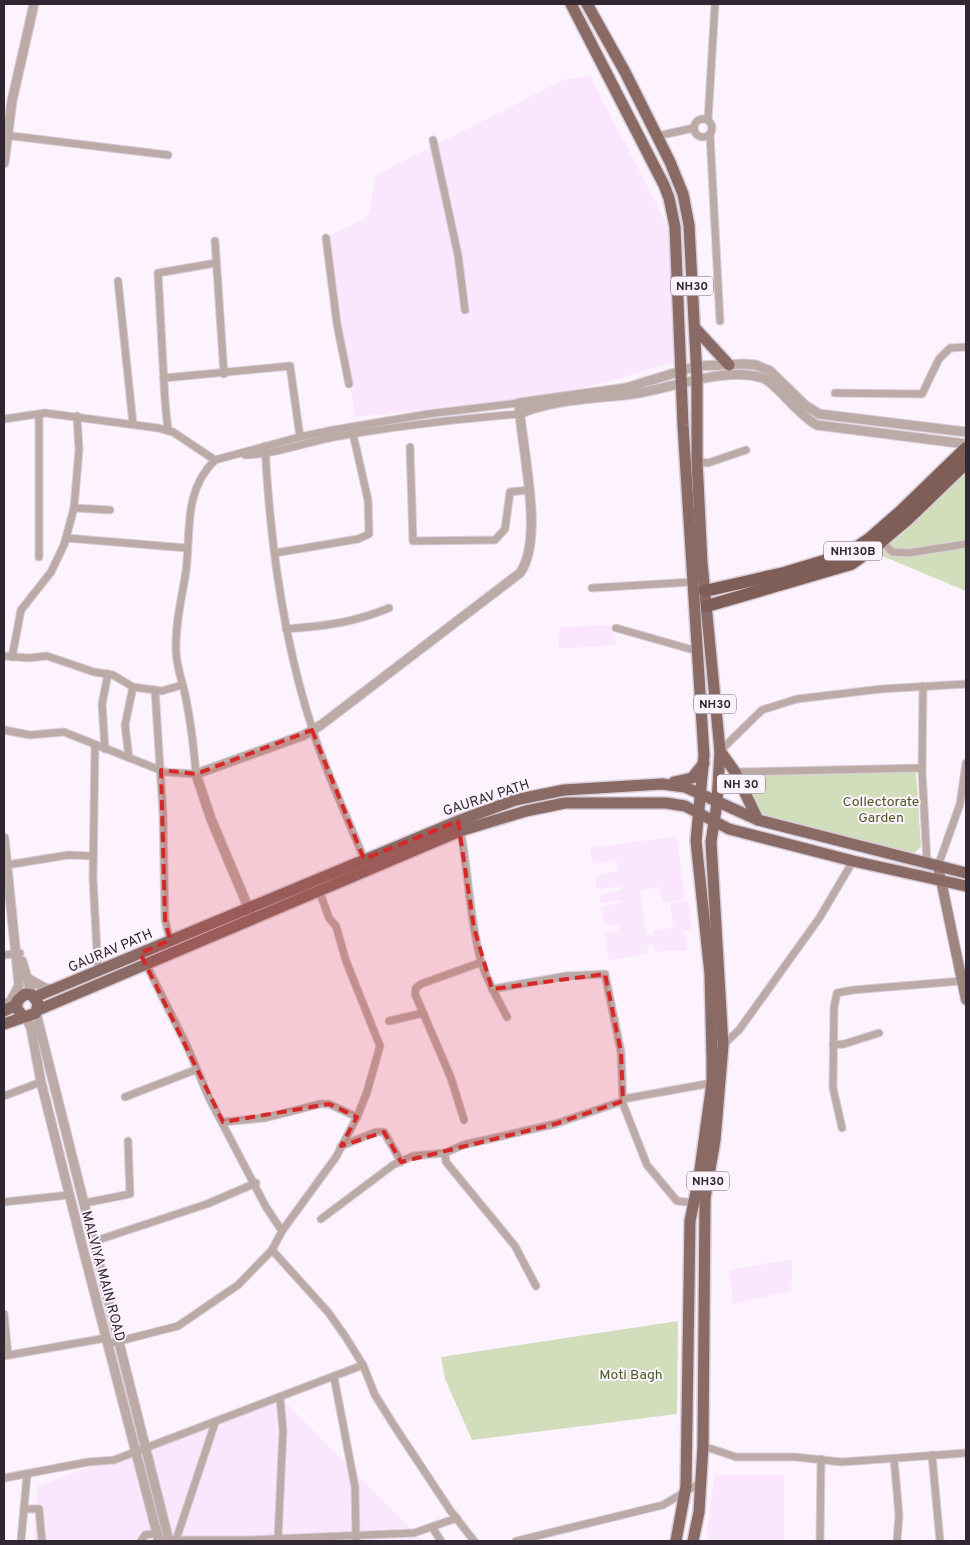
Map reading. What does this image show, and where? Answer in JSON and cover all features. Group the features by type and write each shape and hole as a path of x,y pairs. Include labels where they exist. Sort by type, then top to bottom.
{"highway":[{"name":"NH130B","path":"707,606 838,569 862,558 966,446"},
{"name":"NH130B","path":"705,591 835,559 879,538 966,463"}],"main road":[{"name":"NH30","path":"571,4 644,145 669,198 675,230 681,383 704,762 696,841 710,974 719,1038 699,1177 690,1220 685,1492 676,1541"},
{"name":"NH30","path":"587,4 625,72 657,136 678,180 686,207 697,378 697,461 705,591 720,751 717,803 711,842 720,965 719,1038 715,1140 704,1198 702,1482 693,1541"},
{"path":"694,328 729,365"},
{"name":"NH 30","path":"720,751 736,772 758,820"},
{"path":"662,784 692,778 704,762"},
{"name":"GAURAV PATH","path":"33,996 54,990 364,859 459,826 515,800 564,790 662,784 685,787 758,820 966,873"},
{"path":"4,1024 319,890 459,826 565,803 666,803 685,806 729,829 853,861 966,886"},
{"path":"932,864 940,880 966,1000"},
{"path":"4,1011 16,1005 21,996 33,996 38,1003 31,1014"},
{"path":"16,1005 18,1011 31,1014"}],"street":[{"path":"4,163 6,135 27,20 28,4"},
{"path":"4,120 27,20 34,4"},
{"path":"715,4 708,120 712,125 710,135 720,321"},
{"path":"708,120 697,121 694,128 696,133 703,136 710,135"},
{"path":"657,136 694,128"},
{"path":"6,135 168,155"},
{"path":"434,140 458,255 465,310"},
{"path":"326,238 337,324 349,384"},
{"path":"215,241 224,374"},
{"path":"168,431 158,273 216,263"},
{"path":"118,281 134,424"},
{"path":"835,393 922,394 939,359 950,348 966,347"},
{"path":"265,450 300,437 390,419 626,388 696,366 729,365 756,365 770,371 805,405 819,414 966,432"},
{"path":"164,378 224,374 290,366 300,437"},
{"path":"252,918 196,774 194,748 176,650 188,524 198,482 205,470 215,460 232,455 426,422 519,414 530,409 639,393 697,378 744,375 765,378 808,421 828,428 966,446"},
{"path":"4,730 30,735 64,732 161,770 196,774 312,730 432,642 520,573 528,559 531,539 519,403"},
{"path":"4,419 39,414 77,416 134,424 168,431 215,460"},
{"path":"39,414 39,557"},
{"path":"12,657 21,610 51,572 66,538 74,508 72,502 79,450 77,416"},
{"path":"275,553 358,539 369,534 368,500 354,434"},
{"path":"410,448 413,541 495,540 504,529 510,492 528,490"},
{"path":"265,450 275,553 286,629 312,730 364,859"},
{"path":"697,461 708,463 746,450"},
{"path":"74,508 110,510"},
{"path":"66,538 187,548"},
{"path":"879,538 887,549 892,552 908,553 966,544"},
{"path":"592,588 692,582"},
{"path":"286,629 334,626 365,618 389,608"},
{"path":"616,628 697,651"},
{"path":"4,656 29,658 47,656 94,672 108,674 133,687 162,691 182,685"},
{"path":"105,749 102,704 108,674"},
{"path":"720,751 762,710 797,699 881,689 966,684"},
{"path":"922,686 922,768 932,864"},
{"path":"129,758 126,725 133,687"},
{"path":"155,690 161,770 164,920 170,940"},
{"path":"95,745 93,856 98,971"},
{"path":"932,864 963,804 966,763"},
{"path":"736,772 922,768"},
{"path":"459,826 474,928 482,962 492,989 507,1017"},
{"path":"4,838 8,910 14,929 18,953 19,985 11,1001 4,1006"},
{"path":"7,865 68,855 93,856"},
{"path":"719,1038 739,1030 815,924 853,861"},
{"path":"4,1314 6,1355 120,1340 178,1326 238,1285 272,1250 282,1231 336,1157 357,1117 367,1092 380,1046 346,961 336,926 329,918 319,890"},
{"path":"4,955 18,953"},
{"path":"18,953 33,996"},
{"path":"140,953 187,1046 195,1070 256,1183 266,1206 282,1231"},
{"path":"464,1120 451,1078 415,994 416,988 421,984 482,962"},
{"path":"492,989 566,976 605,974 621,1052 623,1100 647,1164 677,1201 694,1202"},
{"path":"27,978 45,988 54,990"},
{"path":"842,1128 833,1088 834,1007 837,993 852,990 962,981"},
{"path":"389,1021 423,1013"},
{"name":"MALVIYA MAIN ROAD","path":"31,1014 42,1042 85,1203 171,1540"},
{"name":"MALVIYA MAIN ROAD","path":"31,1014 30,1024 41,1082 159,1538"},
{"path":"833,1045 844,1044 879,1033"},
{"path":"126,1097 195,1070"},
{"path":"4,1096 41,1082"},
{"path":"321,1219 393,1165 413,1156 445,1153 463,1145 555,1124 623,1100 712,1083"},
{"path":"223,1122 265,1118 320,1104 329,1104 357,1117"},
{"path":"341,1146 376,1132 384,1132 401,1162"},
{"path":"85,1203 130,1194 128,1141"},
{"path":"445,1153 446,1162 514,1246 536,1286"},
{"path":"94,1241 207,1204 256,1183"},
{"path":"4,1202 69,1195"},
{"path":"272,1250 328,1312 363,1365 375,1395 456,1518 474,1541"},
{"path":"4,1478 88,1462 114,1460 363,1365"},
{"path":"334,1377 355,1487 356,1538"},
{"path":"278,1538 283,1431 280,1397"},
{"path":"171,1540 215,1423"},
{"path":"703,1446 736,1457 795,1457 842,1462 966,1452"},
{"path":"932,1455 940,1541"},
{"path":"894,1458 899,1515 897,1541"},
{"path":"820,1541 821,1460"},
{"path":"21,1541 27,1475"},
{"path":"516,1541 663,1505 702,1482"},
{"path":"24,1509 38,1509 42,1541"},
{"path":"141,1541 145,1535 171,1540 356,1538 414,1533 456,1518"},
{"path":"432,1527 441,1541"}],"highlighted area":[{"path":"312,730 364,859 458,821 474,928 492,989 605,974 621,1052 623,1101 555,1124 401,1162 384,1132 341,1146 357,1117 329,1104 223,1122 140,953 170,940 165,920 161,770 196,774"}],"shaded area":[{"path":"590,76 670,230 677,361 607,382 542,397 355,417 328,236 364,219 369,213 376,175 563,80"},
{"path":"614,625 616,645 558,649 560,627"},
{"path":"677,836 685,899 663,903 659,887 640,890 646,935 654,935 654,931 673,927 670,904 688,900 692,929 684,931 688,950 655,952 652,944 647,945 649,953 609,961 605,934 619,931 617,924 606,926 600,907 622,902 622,900 600,903 600,895 622,890 622,887 597,889 595,876 618,870 616,860 592,864 590,848"},
{"path":"793,1259 791,1291 733,1304 729,1270"},
{"path":"280,1397 423,1541 33,1541 38,1486"},
{"path":"714,1475 784,1475 784,1541 706,1541"}],"green space":[{"path":"966,471 966,591 875,553 899,537"},
{"name":"Collectorate Garden","path":"916,772 921,847 913,854 764,818 744,776"},
{"name":"Moti Bagh","path":"678,1321 677,1414 472,1440 445,1379 441,1357"}]}
